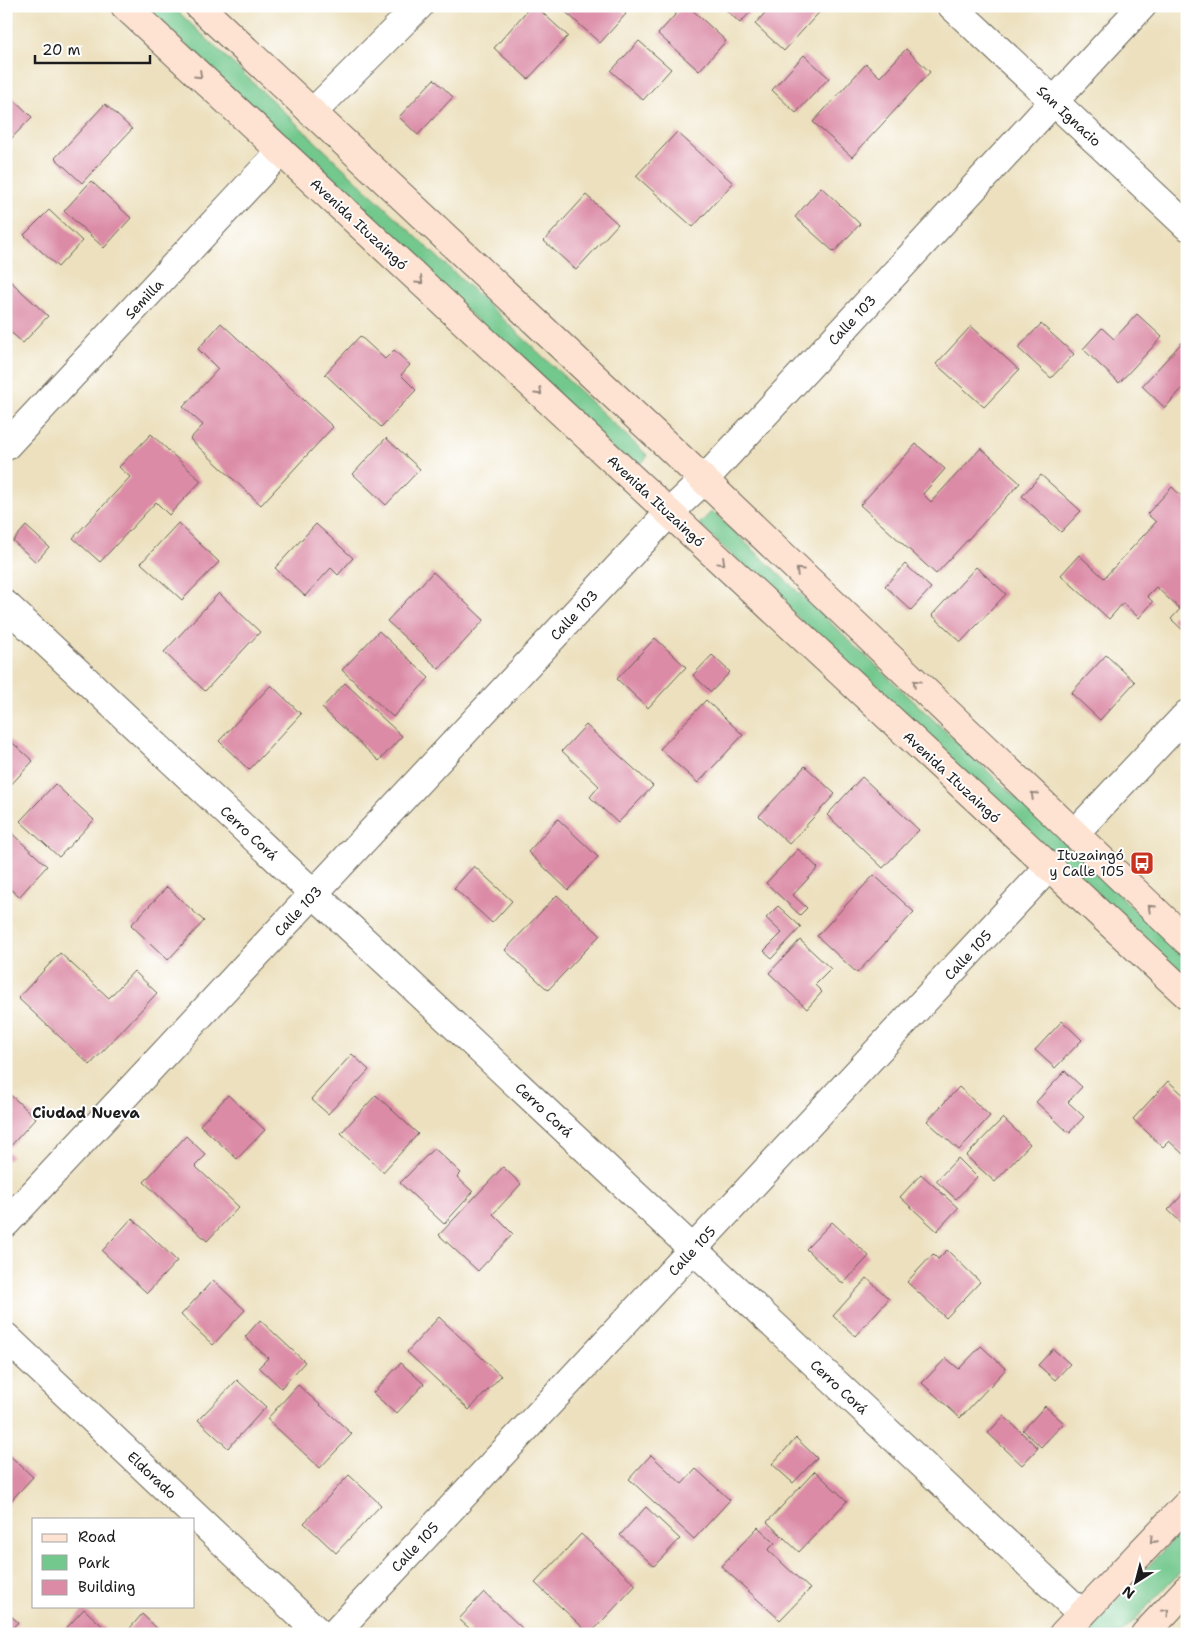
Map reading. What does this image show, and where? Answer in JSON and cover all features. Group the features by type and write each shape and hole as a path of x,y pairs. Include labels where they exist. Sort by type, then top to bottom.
{"main road":[{"name":"Avenida Ituzaingó","path":"124,6 1187,995"},
{"path":"199,6 704,480 1187,941"},
{"path":"1064,1634 1187,1504"},
{"path":"1145,1634 1187,1589"}],"street":[{"path":"312,113 420,6"},
{"name":"San Ignacio","path":"952,6 1187,226"},
{"name":"Calle 103","path":"6,1223 669,513 704,480 1142,6"},
{"name":"Semilla","path":"6,446 281,151"},
{"name":"Cerro Corá","path":"6,605 1082,1614"},
{"path":"1074,834 1187,714"},
{"name":"Calle 105","path":"334,1634 1050,867"},
{"name":"Eldorado","path":"6,1336 320,1634"}],"green space":[{"path":"145,6 172,6 648,456 635,470"},
{"path":"712,511 1187,959 1187,986 699,524"},
{"path":"1187,1525 1187,1565 1121,1634 1084,1634"}],"building":[{"path":"531,6 535,6 568,36 528,79 494,48"},
{"path":"559,6 617,6 626,14 600,43"},
{"path":"683,6 688,6 726,41 699,71 658,34"},
{"path":"722,6 756,6 740,23"},
{"path":"771,6 825,6 784,51 755,24"},
{"path":"639,41 671,69 643,100 611,71"},
{"path":"906,49 930,72 852,157 813,122 866,64 880,77"},
{"path":"804,55 829,78 796,113 772,90"},
{"path":"434,79 453,97 418,135 399,117"},
{"path":"6,92 32,117 6,144"},
{"path":"105,104 132,129 82,183 55,158"},
{"path":"677,132 733,183 693,227 636,176"},
{"path":"91,181 131,218 104,248 64,211"},
{"path":"821,187 860,224 834,252 795,217"},
{"path":"586,195 618,224 576,270 544,241"},
{"path":"49,210 82,241 58,267 24,235"},
{"path":"6,277 48,316 23,343 6,328"},
{"path":"1137,314 1162,337 1119,383 1083,349 1102,328 1114,339"},
{"path":"221,323 333,427 261,505 190,439 203,425 183,407 218,369 198,349"},
{"path":"1041,324 1074,354 1051,378 1018,348"},
{"path":"971,326 1019,370 984,407 936,364"},
{"path":"360,336 385,359 394,350 410,365 401,375 416,390 381,427 325,374"},
{"path":"1187,337 1187,383 1165,408 1142,386"},
{"path":"151,434 201,481 169,515 156,502 100,562 73,538 130,477 119,467"},
{"path":"386,438 420,469 386,505 353,474"},
{"path":"916,444 945,469 923,494 931,502 981,448 1020,483 936,574 860,505"},
{"path":"1041,475 1081,511 1061,532 1022,496"},
{"path":"1172,487 1187,501 1187,634 1171,619 1180,609 1156,587 1147,596 1153,602 1139,618 1123,603 1109,619 1061,575 1079,555 1104,578 1156,522 1147,514"},
{"path":"178,523 219,562 182,600 141,563"},
{"path":"316,524 353,558 338,575 331,568 305,596 275,568"},
{"path":"26,526 49,547 36,562 13,541"},
{"path":"905,564 931,588 911,610 885,586"},
{"path":"976,567 1006,594 961,642 932,615"},
{"path":"433,572 484,620 439,669 387,621"},
{"path":"219,593 260,632 205,691 164,652"},
{"path":"379,631 429,678 393,717 342,670"},
{"path":"655,638 686,667 648,708 617,679"},
{"path":"712,655 730,672 711,692 693,675"},
{"path":"1106,655 1135,682 1100,720 1071,693"},
{"path":"345,683 402,736 379,761 322,708"},
{"path":"271,685 301,714 249,770 219,741"},
{"path":"706,700 743,735 698,783 660,749"},
{"path":"586,725 653,786 618,823 590,797 599,786 562,751"},
{"path":"6,737 33,761 6,790"},
{"path":"805,766 835,794 789,844 759,816"},
{"path":"862,777 919,830 883,868 827,815"},
{"path":"55,784 94,820 59,857 20,821"},
{"path":"558,819 598,857 568,890 528,852"},
{"path":"6,828 47,866 19,897 6,885"},
{"path":"798,849 818,868 793,895 807,908 800,915 766,883"},
{"path":"474,866 512,901 492,923 454,888"},
{"path":"874,875 914,912 857,973 817,936"},
{"path":"167,887 204,921 168,960 131,925"},
{"path":"557,895 600,935 548,990 505,950"},
{"path":"778,906 801,927 772,958 764,951 782,933 766,918"},
{"path":"800,940 831,969 815,985 822,992 807,1009 769,973"},
{"path":"60,953 109,998 134,971 157,993 90,1065 18,998"},
{"path":"1062,1021 1082,1040 1055,1068 1035,1050"},
{"path":"352,1054 369,1070 328,1114 311,1099"},
{"path":"1065,1071 1082,1087 1068,1102 1084,1117 1069,1133 1036,1102"},
{"path":"1168,1081 1187,1098 1187,1150 1183,1154 1169,1141 1163,1147 1133,1119"},
{"path":"959,1087 990,1116 959,1150 927,1121"},
{"path":"6,1091 36,1118 7,1150 12,1156 6,1162"},
{"path":"228,1095 265,1130 237,1159 200,1125"},
{"path":"376,1095 418,1134 383,1172 341,1133"},
{"path":"1003,1118 1030,1144 995,1182 966,1156"},
{"path":"186,1136 206,1155 195,1166 239,1207 207,1241 144,1182"},
{"path":"434,1148 461,1173 457,1177 473,1192 444,1224 400,1183"},
{"path":"958,1158 977,1177 956,1199 936,1181"},
{"path":"503,1167 521,1184 493,1214 513,1234 478,1271 439,1235"},
{"path":"921,1174 958,1208 937,1231 900,1197"},
{"path":"1187,1190 1187,1228 1168,1210"},
{"path":"132,1218 177,1261 147,1293 102,1251"},
{"path":"832,1222 869,1256 843,1284 806,1249"},
{"path":"947,1250 980,1282 946,1318 907,1282 933,1254 938,1259"},
{"path":"867,1278 889,1299 855,1336 833,1316"},
{"path":"213,1280 245,1310 213,1345 181,1315"},
{"path":"439,1317 501,1376 469,1410 407,1352"},
{"path":"260,1320 305,1362 281,1388 259,1367 268,1358 245,1337"},
{"path":"981,1346 1006,1369 960,1418 922,1383 946,1358 959,1369"},
{"path":"1053,1349 1070,1364 1055,1380 1038,1365"},
{"path":"401,1363 424,1384 396,1414 373,1393"},
{"path":"237,1380 266,1407 228,1448 198,1420"},
{"path":"298,1385 352,1434 320,1468 267,1419"},
{"path":"1045,1406 1064,1423 1041,1447 1023,1430"},
{"path":"1004,1416 1038,1448 1022,1465 988,1433"},
{"path":"796,1438 817,1458 793,1483 772,1464"},
{"path":"6,1452 33,1477 6,1506"},
{"path":"651,1455 682,1484 696,1469 730,1500 694,1539 629,1479"},
{"path":"815,1471 847,1501 799,1552 767,1522"},
{"path":"349,1475 381,1505 336,1553 304,1523"},
{"path":"646,1507 680,1539 654,1566 620,1535"},
{"path":"758,1527 775,1543 768,1550 810,1589 780,1620 721,1566"},
{"path":"581,1534 636,1585 590,1634 535,1583"},
{"path":"484,1592 522,1628 517,1634 467,1634 471,1630 459,1619"},
{"path":"84,1609 111,1634 61,1634"},
{"path":"6,1612 18,1622 7,1634 6,1634"},
{"path":"142,1614 163,1634 125,1634"}],"place":[{"name":"Ituzaingó y Calle 105","path":"1142,863"}],"district":[{"name":"Ciudad Nueva","path":"86,1113"}]}
